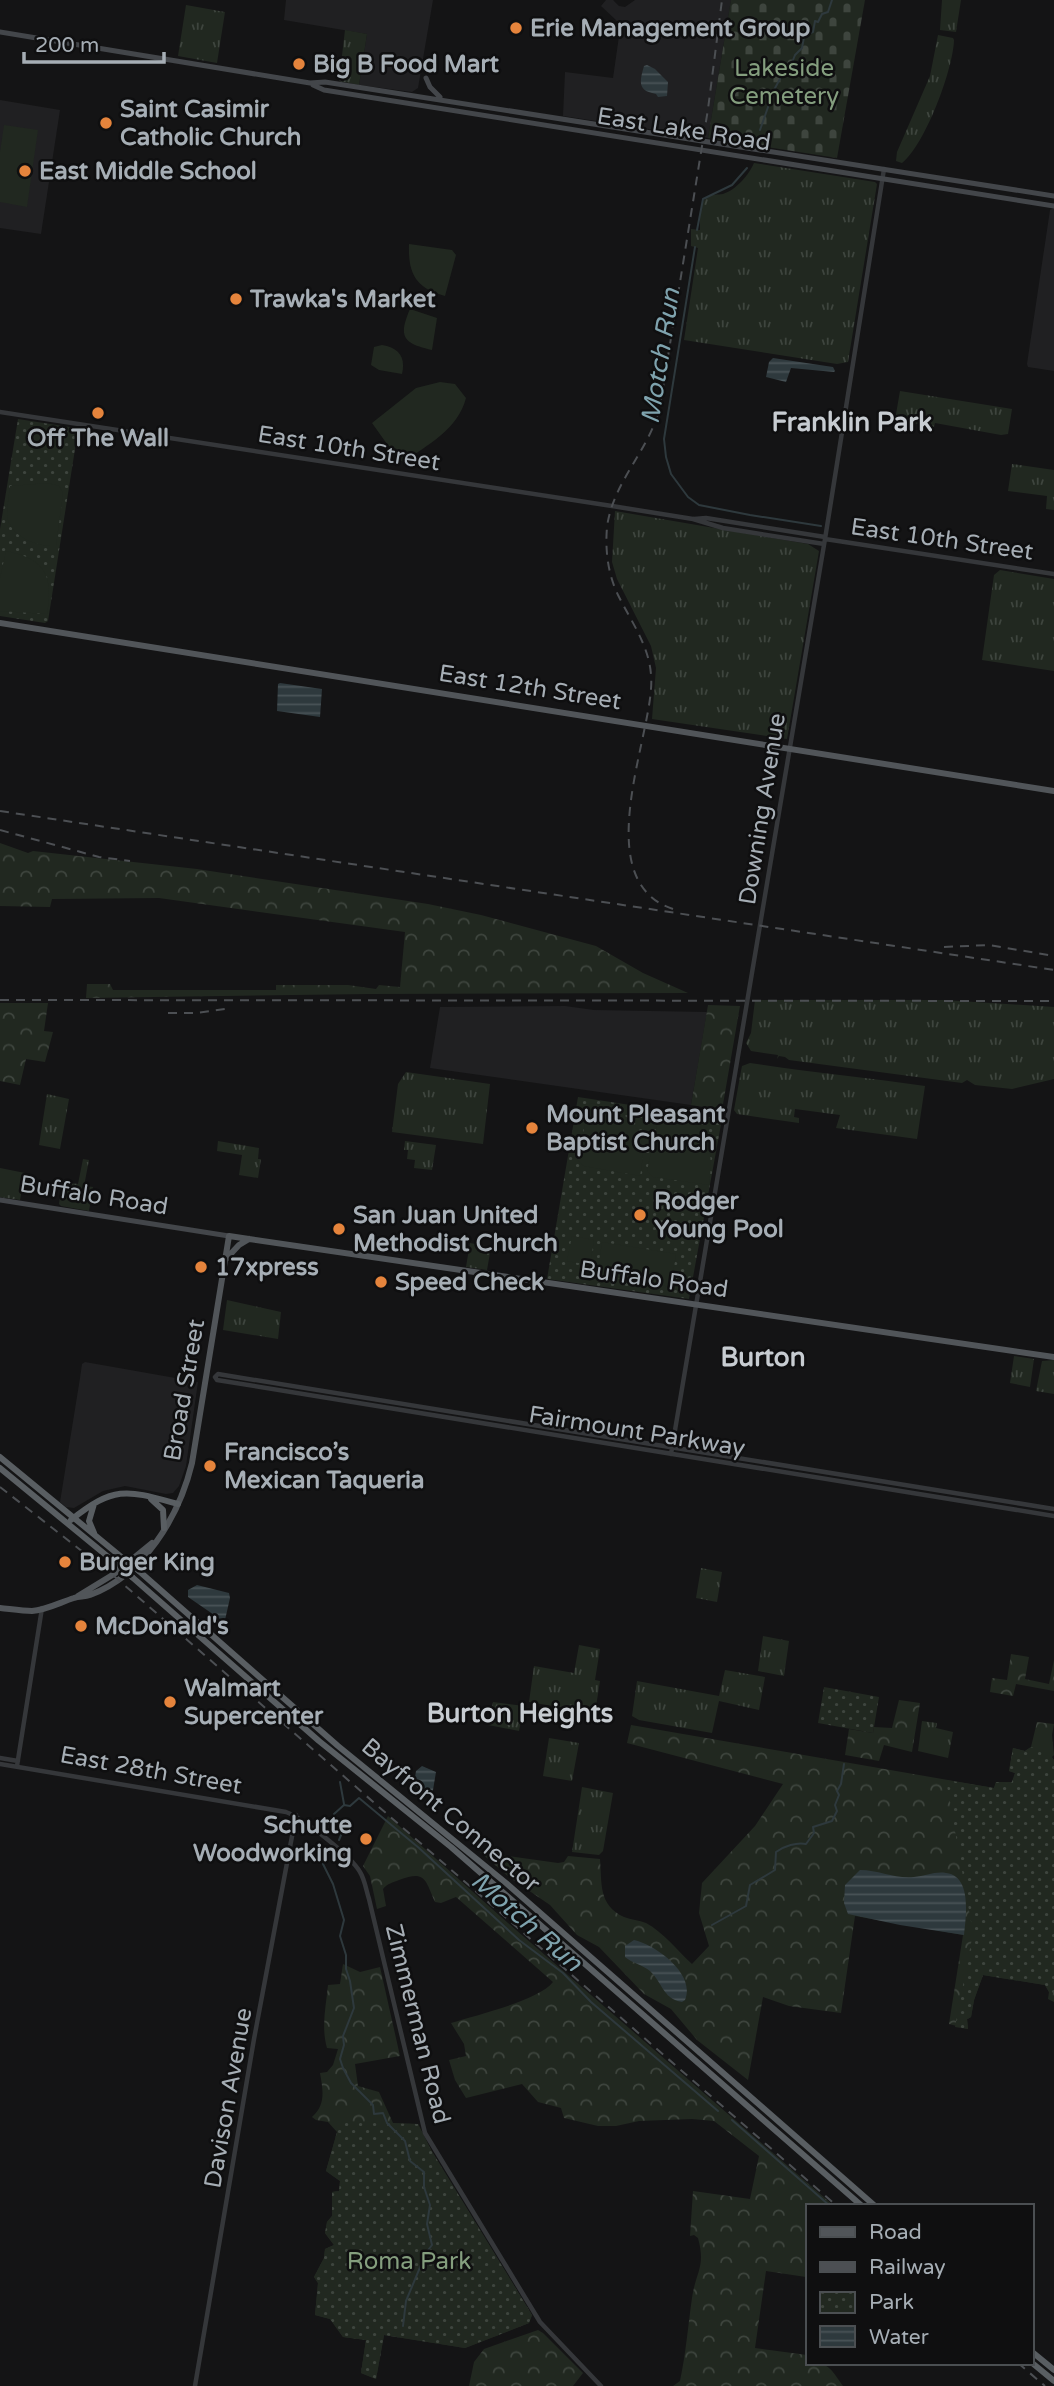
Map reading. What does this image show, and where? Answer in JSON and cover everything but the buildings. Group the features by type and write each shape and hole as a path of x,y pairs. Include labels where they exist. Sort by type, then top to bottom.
{"highway":[{"name":"Bayfront Connector","path":"0,1457 143,1575 338,1746 516,1892 873,2204"},
{"name":"Bayfront Connector","path":"0,1468 137,1581 328,1748 451,1847 860,2204"},
{"path":"67,1524 95,1502 117,1493 147,1495 178,1504"},
{"path":"147,1495 163,1510 164,1528"},
{"path":"95,1502 89,1521 95,1536"},
{"path":"1033,2353 1054,2370"},
{"path":"1033,2364 1054,2381"}],"main road":[{"name":"East Lake Road","path":"0,32 310,83 331,91 1054,206"},
{"path":"426,78 430,87 442,99"},
{"name":"East Lake Road","path":"310,83 325,82 442,99 1054,196"},
{"name":"East 12th Street","path":"0,623 1054,791"},
{"name":"Buffalo Road","path":"0,1200 1054,1357"},
{"name":"Broad Street","path":"0,1608 33,1611 87,1596 124,1575 149,1553 178,1504 192,1463 229,1236"},
{"path":"225,1260 249,1239"}],"street":[{"name":"Downing Avenue","path":"671,1454 825,540 884,169"},
{"name":"East 10th Street","path":"0,412 693,519 723,528 825,540 1054,574"},
{"name":"Fairmount Parkway","path":"215,1377 218,1374 1054,1509"},
{"name":"Fairmount Parkway","path":"206,1375 217,1380 1054,1516"},
{"path":"18,1764 42,1608"},
{"name":"East 28th Street","path":"0,1758 18,1764 276,1809 296,1815"},
{"name":"East 28th Street","path":"0,1764 18,1764"},
{"name":"Davison Avenue","path":"195,2386 254,2039 296,1815"},
{"name":"Zimmerman Road","path":"296,1815 361,1873 425,2133 540,2322 601,2386"}],"shaded area":[{"path":"286,0 433,0 418,88 412,92 359,85 367,34 284,20"},
{"path":"606,0 613,0 619,6 625,7 635,0 731,0 708,138 563,116 565,72 613,78 620,29 617,21 601,6"},
{"name":"East Middle School","path":"0,100 60,110 41,234 0,228"},
{"path":"1054,208 1054,371 1028,367 1027,364 1050,210"},
{"path":"565,1006 594,1010 707,1012 691,1105 430,1068 440,1007"},
{"path":"85,1362 198,1382 186,1466 179,1486 173,1493 125,1486 103,1491 74,1508 66,1507 60,1502 82,1364"}],"green space":[{"name":"Lakeside Cemetery","path":"731,0 865,0 837,158 708,138"},
{"path":"942,0 961,0 956,32 940,30"},
{"path":"186,5 225,12 217,63 178,56"},
{"path":"345,30 367,34 359,85 339,81"},
{"path":"938,35 954,40 949,69 920,140 902,163 896,161 897,152 930,76"},
{"path":"4,125 38,130 27,207 0,202 0,152"},
{"path":"754,163 877,184 848,362 837,364 684,340 698,248 691,246 691,229 700,230 704,200 733,189"},
{"path":"409,244 452,250 456,255 445,296 427,289 415,278 410,263"},
{"path":"410,309 437,318 432,350 415,345 406,337 404,326"},
{"path":"382,345 393,348 400,354 402,374 379,370 371,365 374,347"},
{"path":"440,382 455,384 466,398 462,409 441,435 403,462 397,458 372,423 416,388"},
{"path":"900,391 1012,409 1008,434 935,423 934,427 895,420"},
{"path":"18,419 78,430 48,621 45,623 0,616 0,529"},
{"path":"1012,464 1054,470 1054,510 1046,509 1047,496 1008,491"},
{"path":"48,483 59,486 63,493 56,546 41,545 19,535 9,523 7,515 10,486"},
{"path":"615,511 808,544 819,551 787,739 652,719 656,668 651,646 617,579 612,562"},
{"path":"6,551 31,559 44,572 49,590 47,614 0,611 0,578"},
{"path":"1000,570 1054,579 1054,671 982,660 994,575"},
{"path":"0,843 28,853 33,851 197,869 428,904 481,915 596,946 643,973 688,993 86,998 87,984 110,984 113,990 276,990 276,985 348,985 376,989 379,985 400,987 405,932 159,898 52,899 50,907 0,906"},
{"path":"755,1000 944,1000 1054,1007 1054,1079 1012,1089 975,1085 967,1080 962,1083 789,1060 779,1056 777,1059 778,1055 751,1051 746,1043 751,1033"},
{"path":"0,1003 48,1003 44,1031 53,1032 45,1062 26,1059 20,1085 0,1081"},
{"path":"708,1005 740,1006 722,1110 691,1105"},
{"path":"750,1063 925,1086 917,1139 836,1128 840,1115 795,1109 794,1117 799,1118 799,1123 737,1114 734,1110 742,1066"},
{"path":"406,1072 490,1084 483,1144 392,1132 398,1084"},
{"path":"47,1094 69,1099 60,1149 39,1145"},
{"path":"578,1097 722,1119 689,1299 547,1279"},
{"path":"590,1103 618,1112 636,1126 642,1147 640,1176 584,1166 577,1160"},
{"path":"659,1115 687,1122 697,1127 704,1135 710,1155 709,1185 653,1177 647,1171"},
{"path":"218,1141 259,1148 258,1159 261,1159 258,1178 239,1175 242,1155 217,1151"},
{"path":"405,1141 436,1145 432,1170 414,1168 415,1160 407,1159 408,1150 404,1150"},
{"path":"83,1159 89,1160 84,1186 93,1187 89,1211 59,1204 62,1182 78,1184"},
{"path":"0,1168 25,1173 20,1200 0,1197"},
{"path":"572,1236 594,1240 590,1265 567,1261"},
{"path":"602,1242 676,1254 671,1287 597,1275"},
{"path":"470,1243 491,1247 487,1270 466,1267"},
{"path":"227,1300 281,1312 278,1339 223,1330"},
{"path":"1014,1356 1034,1359 1030,1387 1010,1383"},
{"path":"1054,1360 1054,1394 1036,1391 1042,1361"},
{"path":"701,1568 722,1572 717,1602 696,1598"},
{"path":"763,1636 789,1641 784,1676 758,1671"},
{"path":"579,1645 600,1649 595,1680 600,1681 595,1713 529,1702 534,1666 574,1673"},
{"path":"1011,1654 1029,1657 1025,1679 1049,1684 1054,1660 1054,1691 1016,1684 1013,1696 990,1692 992,1678 1007,1680"},
{"path":"725,1670 765,1677 759,1710 719,1701 712,1733 639,1720 632,1716 637,1681 719,1696"},
{"path":"824,1687 879,1697 873,1733 818,1723"},
{"path":"899,1700 920,1703 912,1752 884,1745 879,1761 845,1755 849,1729 873,1733 874,1727 892,1728"},
{"path":"493,1702 524,1706 519,1731 488,1725"},
{"path":"922,1721 937,1723 936,1728 953,1732 948,1758 918,1751"},
{"path":"1037,1722 1054,1724 1054,2002 1048,1999 1049,1992 1045,1985 983,1975 971,2017 967,2019 968,2029 949,2024 963,1935 855,1916 841,2013 789,2006 763,1997 748,2080 697,2040 671,2009 644,1994 599,1947 577,1935 550,1905 509,1877 480,1852 558,1863 564,1862 568,1856 600,1859 603,1892 610,1906 624,1917 652,1927 692,1964 709,1946 699,1913 702,1883 755,1826 783,1784 627,1743 631,1725 994,1788 996,1782 1013,1782 1015,1773 1009,1771 1013,1748 1025,1751 1031,1747"},
{"path":"549,1738 579,1743 572,1781 543,1776"},
{"path":"1031,1747 1049,1754 1054,1760 1054,1993 1049,1992 1045,1985 983,1975 971,2017 967,2019 968,2029 955,2027 973,1933 946,1780 994,1788 996,1782 1011,1784 1015,1773 1009,1771 1013,1748 1025,1751"},
{"path":"582,1787 613,1793 603,1851 599,1855 572,1852"},
{"path":"388,1816 832,2204 806,2204 806,2277 766,2271 755,2348 806,2355 806,2365 822,2365 829,2368 843,2386 673,2386 680,2381 692,2298 701,2263 698,2238 690,2236 693,2191 750,2199 759,2156 714,2121 639,2121 616,2126 598,2126 564,2118 561,2108 538,2102 522,2084 466,2098 455,2080 449,2060 466,2056 464,2044 451,2023 521,2001 553,1982 456,1897 441,1903 435,1902 420,1877 408,1877 387,1885 383,1889 386,1906 377,1909 370,1876 363,1866"},
{"name":"Roma Park","path":"343,1964 360,1972 380,1967 400,2056 355,2064 358,2086 379,2092 393,2123 418,2124 431,2150 532,2315 529,2323 465,2348 384,2335 376,2379 361,2373 366,2340 343,2337 330,2319 315,2315 318,2283 314,2277 324,2258 325,2249 334,2245 325,2233 327,2222 332,2216 332,2192 339,2191 340,2181 326,2171 337,2132 328,2122 312,2117 321,2102 320,2073 327,2072 333,2065 338,2049 327,2048 324,2016 328,1985 340,1984"},
{"name":"Roma Park","path":"340,2122 418,2124 431,2150 532,2315 529,2323 465,2348 384,2335 376,2379 361,2373 366,2340 343,2337 330,2319 315,2315 318,2283 314,2277 324,2258 325,2249 334,2245 325,2233 327,2222 332,2216 332,2192 339,2191 340,2181 326,2171"},
{"path":"538,2330 583,2373 573,2386 469,2386 474,2362 484,2349"}],"water":[{"path":"647,65 668,82 667,96 658,97 641,85 644,66"},
{"path":"773,358 833,367 835,371 791,368 786,382 766,377 769,362"},
{"path":"280,683 322,689 320,717 277,711"},
{"path":"197,1585 229,1593 225,1620 188,1597 188,1590"},
{"path":"422,1766 436,1772 430,1796 414,1784 416,1771"},
{"path":"860,1870 907,1877 938,1873 954,1876 964,1889 964,1935 848,1914 844,1903 845,1885"},
{"path":"634,1940 653,1948 672,1962 685,1980 685,2000 682,2002 671,1997 650,1971 625,1957 625,1946"}],"waterway":[{"name":"Motch Run","path":"760,130 782,75 789,70 795,55 802,48 804,37 813,32 815,21 818,22 822,14 828,12 832,0"},
{"name":"Motch Run","path":"697,230 703,199 732,185 747,168"},
{"name":"Motch Run","path":"695,247 664,439 671,474 688,497 699,505 821,526"},
{"path":"712,1925 746,1906 750,1885 775,1870 776,1852 791,1845 806,1844 814,1833 813,1827 832,1821 837,1811 837,1791 841,1784 844,1764"},
{"path":"340,1782 344,1804"},
{"name":"Motch Run","path":"339,1840 344,1828 334,1820 334,1814 344,1805 350,1806 359,1798 419,1848 519,1940 563,1973 591,2002 718,2111"},
{"name":"Motch Run","path":"330,1850 323,1864 333,1884 344,1920 340,1936 346,1955 354,2008 343,2036 344,2045 340,2059 351,2083 373,2105 374,2114 383,2113 387,2123 405,2141 410,2161 424,2172 424,2187 430,2205 427,2224 432,2245 406,2301 403,2326"},
{"path":"732,2120 828,2204"}],"railway":[{"path":"673,909 648,894 634,872 629,843 630,811 651,676 642,640 612,579 606,536 616,495 648,437 660,406 708,109 722,0"},
{"path":"0,811 1054,970"},
{"path":"0,830 99,857 130,861"},
{"path":"944,947 989,945 1054,956"},
{"path":"0,1000 1054,1001"},
{"path":"168,1013 196,1013 231,1008"},
{"path":"0,1487 115,1577 835,2204"},
{"path":"1020,2365 1045,2386"}],"place":[{"name":"Erie Management Group","path":"516,28"},
{"name":"Big B Food Mart","path":"299,64"},
{"name":"Saint Casimir Catholic Church","path":"106,123"},
{"name":"East Middle School","path":"25,171"},
{"name":"Trawka's Market","path":"236,299"},
{"name":"Off The Wall","path":"98,413"},
{"name":"Mount Pleasant Baptist Church","path":"532,1128"},
{"name":"Rodger Young Pool","path":"640,1215"},
{"name":"San Juan United Methodist Church","path":"339,1229"},
{"name":"17xpress","path":"201,1267"},
{"name":"Speed Check","path":"381,1282"},
{"name":"Francisco’s Mexican Taqueria","path":"210,1466"},
{"name":"Burger King","path":"65,1562"},
{"name":"McDonald's","path":"81,1626"},
{"name":"Walmart Supercenter","path":"170,1702"},
{"name":"Schutte Woodworking","path":"366,1839"}],"district":[{"name":"Franklin Park","path":"852,422"},
{"name":"Burton","path":"763,1357"},
{"name":"Burton Heights","path":"520,1713"}]}
